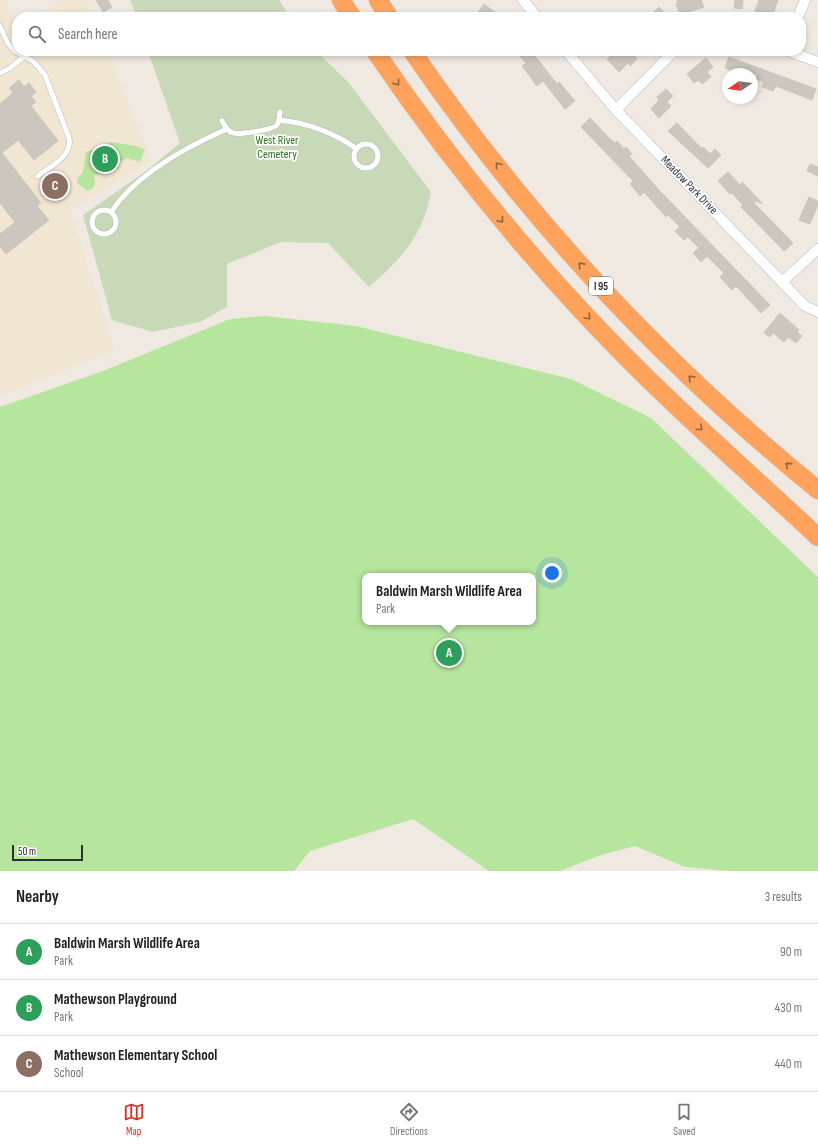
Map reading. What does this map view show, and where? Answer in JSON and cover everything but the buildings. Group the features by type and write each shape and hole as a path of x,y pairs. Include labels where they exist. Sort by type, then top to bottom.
{"highway":[{"path":"341,0 349,12"},
{"path":"378,0 386,12"},
{"name":"I 95","path":"379,56 463,173 552,279 647,379 749,472 818,529"},
{"name":"I 95","path":"416,56 521,194 613,300 714,400 818,490"},
{"path":"749,472 818,537"}],"street":[{"path":"523,0 533,12"},
{"path":"800,12 804,0"},
{"name":"Meadow Park Drive","path":"570,56 616,110 805,306 818,312"},
{"path":"616,110 669,56"},
{"path":"802,56 818,62"},
{"path":"782,282 818,249"}],"lane":[{"path":"0,26 7,42 12,48"},
{"path":"0,73 10,68 25,56 33,61 45,74 70,143 67,153 38,176"},
{"path":"222,121 227,129 233,133 241,134 270,129 276,126 279,120 280,112"},
{"path":"279,120 302,123 319,128 334,134 357,149"},
{"path":"111,212 125,192 152,171 204,140 227,129"},
{"path":"364,145 374,148 378,159 374,165 364,168 357,164 354,156 357,149 364,145"},
{"path":"104,210 111,212 116,218 116,226 110,232 99,233 93,224 94,216 104,210"}],"shaded area":[{"path":"0,0 6,0 12,16 12,56 110,56 151,161 70,211 114,350 0,396"},
{"path":"63,0 87,0 92,12 44,12"}],"green space":[{"path":"130,0 279,0 287,12 135,12"},
{"name":"West River Cemetery","path":"150,56 321,56 348,82 431,192 423,221 417,234 401,256 369,287 328,243 281,242 227,264 227,307 200,322 153,332 112,320 83,215 145,172 180,143"},
{"path":"110,142 145,149 140,162 127,158 119,163 119,168 109,173 94,175 95,184 92,189 87,191 77,183 78,178 83,172 86,152"},
{"path":"265,316 356,326 571,379 651,418 818,577 818,871 730,871 685,867 635,846 601,855 560,871 489,871 413,819 310,851 294,871 0,871 0,407 103,371 230,319"}],"place":[{"name":"Mathewson Playground","path":"105,159"},
{"name":"Mathewson Elementary School","path":"55,186"},
{"name":"Baldwin Marsh Wildlife Area","path":"449,653"}]}
